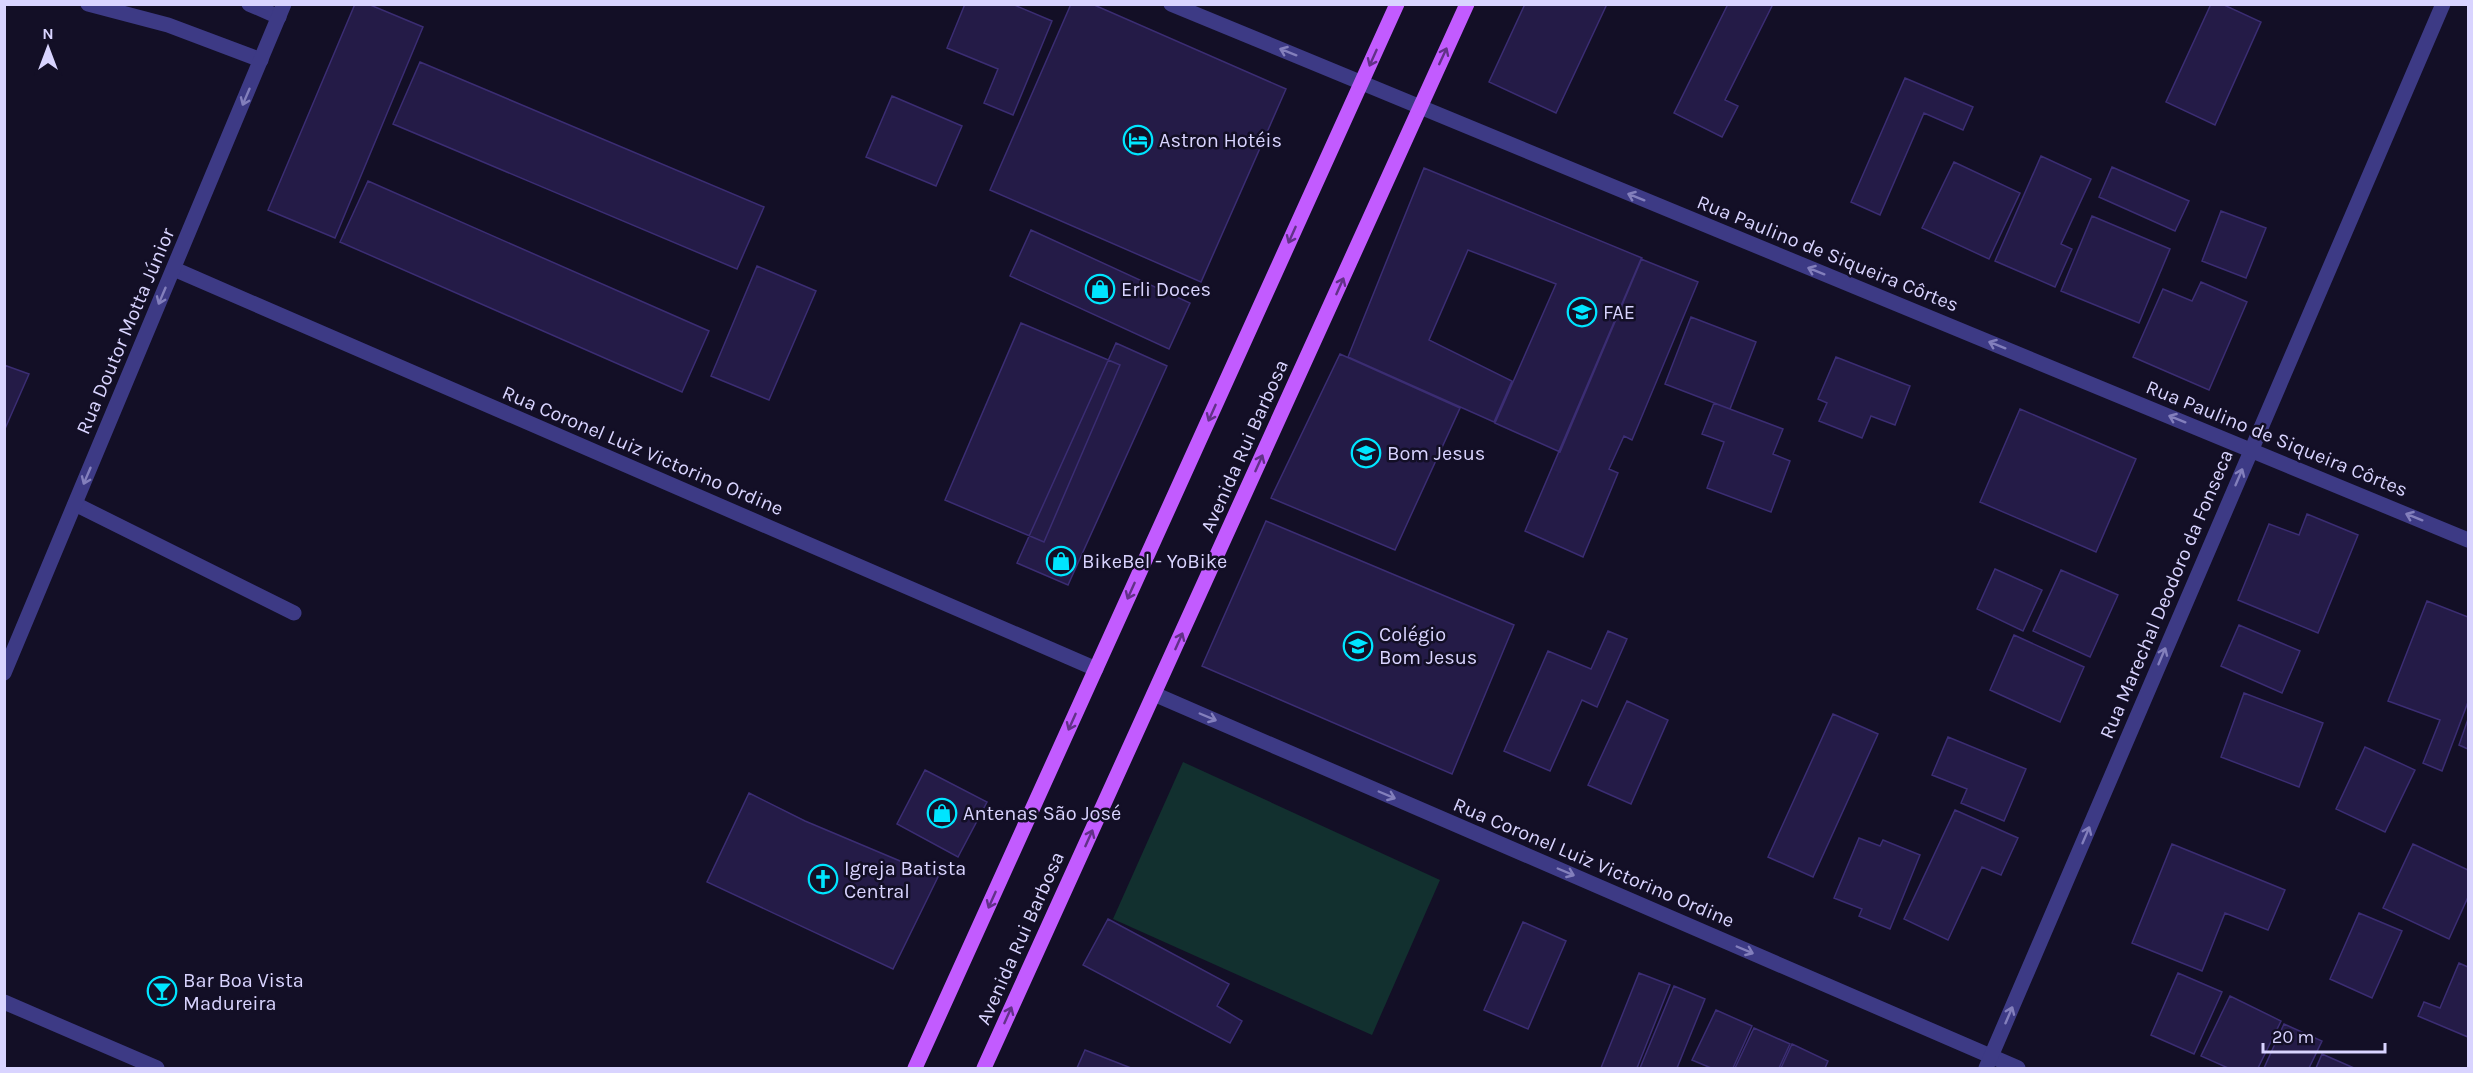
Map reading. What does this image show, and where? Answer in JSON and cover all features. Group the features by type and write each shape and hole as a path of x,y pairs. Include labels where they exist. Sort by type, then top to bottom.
{"main road":[{"name":"Avenida Rui Barbosa","path":"915,1068 1397,4"},
{"name":"Avenida Rui Barbosa","path":"984,1068 1467,4"}],"street":[{"path":"88,4 168,25 261,60"},
{"path":"249,4 282,11"},
{"name":"Rua Paulino de Siqueira Côrtes","path":"1171,4 2469,540"},
{"name":"Rua Marechal Deodoro da Fonseca","path":"1989,1063 2443,4"},
{"name":"Rua Doutor Motta Júnior","path":"4,673 282,11"},
{"name":"Rua Coronel Luiz Victorino Ordine","path":"174,269 1096,669"},
{"path":"75,504 294,613"},
{"name":"Rua Coronel Luiz Victorino Ordine","path":"1154,694 1989,1063 2018,1068"},
{"path":"4,1002 158,1068"}],"green space":[{"path":"1183,762 1440,880 1372,1035 1113,919"}],"building":[{"path":"355,4 368,4 423,27 335,238 268,210"},
{"path":"965,4 1012,4 1052,21 1013,115 984,103 998,69 947,48"},
{"name":"Astron Hotéis","path":"1071,4 1092,4 1286,89 1201,282 990,190"},
{"path":"1525,4 1607,4 1556,113 1489,82"},
{"path":"1728,4 1773,4 1725,100 1738,106 1722,137 1674,113"},
{"path":"2211,4 2222,4 2261,22 2215,125 2166,102"},
{"path":"420,62 764,207 737,269 393,124"},
{"path":"1905,78 1973,107 1963,130 1924,113 1880,215 1851,202"},
{"path":"892,96 962,126 936,186 866,157"},
{"path":"2041,156 2091,179 2061,244 2072,249 2055,287 1995,261"},
{"path":"1954,162 2020,193 1989,259 1922,228"},
{"path":"2112,167 2189,201 2175,231 2099,197"},
{"name":"FAE","path":"1424,168 1642,258 1560,452 1495,423 1556,284 1468,250 1429,340 1512,381 1494,422 1348,357"},
{"path":"368,181 709,331 682,392 340,242"},
{"path":"2221,211 2266,228 2246,278 2202,261"},
{"path":"2092,216 2170,249 2139,323 2061,291"},
{"name":"Erli Doces","path":"1031,230 1190,303 1169,349 1010,276"},
{"path":"1641,259 1698,282 1632,440 1624,436 1609,469 1618,473 1583,557 1525,531"},
{"path":"757,266 816,291 769,400 711,376"},
{"path":"2201,282 2247,302 2209,390 2133,357 2163,289 2192,301"},
{"path":"1691,317 1756,342 1730,409 1665,384"},
{"path":"1021,323 1120,365 1044,542 945,500"},
{"path":"1116,343 1167,366 1068,585 1017,563"},
{"name":"Bom Jesus","path":"1340,354 1460,408 1395,550 1271,498"},
{"path":"1836,357 1910,386 1895,425 1871,416 1862,438 1819,421 1827,403 1818,399"},
{"path":"4,365 29,374 4,431"},
{"path":"1714,403 1783,429 1773,454 1790,461 1771,512 1707,488 1724,442 1702,434"},
{"path":"2020,409 2136,459 2096,552 1980,502"},
{"path":"2307,514 2358,535 2318,633 2238,600 2269,524 2299,535"},
{"name":"Colégio Bom Jesus","path":"1266,521 1514,625 1452,774 1202,666"},
{"path":"1995,569 2042,590 2023,631 1977,609"},
{"path":"2061,570 2118,595 2090,657 2033,631"},
{"path":"2427,601 2468,617 2468,702 2442,771 2423,763 2440,720 2388,701"},
{"path":"2239,625 2300,651 2282,693 2221,666"},
{"path":"1608,631 1627,639 1597,707 1582,700 1550,771 1504,751 1548,651 1591,669"},
{"path":"2014,635 2084,667 2060,722 1990,690"},
{"path":"2244,693 2323,723 2299,787 2221,757"},
{"path":"1627,701 1668,720 1631,804 1588,785"},
{"path":"1833,714 1878,734 1813,877 1768,857"},
{"path":"2468,719 2468,749 2459,745"},
{"path":"1948,737 2026,769 2004,821 1961,803 1967,789 1932,775"},
{"path":"2365,747 2415,770 2385,832 2336,809"},
{"name":"Antenas São José","path":"925,770 987,802 958,857 897,824"},
{"name":"Igreja Batista Central","path":"749,793 805,821 938,877 893,969 707,882"},
{"path":"1955,810 2018,838 2001,875 1982,867 1948,940 1904,919"},
{"path":"1859,838 1880,846 1883,840 1920,855 1890,929 1859,916 1862,909 1834,898"},
{"path":"2172,844 2285,890 2268,930 2225,913 2202,971 2132,943"},
{"path":"2413,844 2468,870 2468,897 2449,939 2383,908"},
{"path":"2359,913 2402,931 2372,998 2330,979"},
{"path":"1108,919 1229,984 1217,1006 1242,1021 1230,1043 1083,965"},
{"path":"1523,922 1566,941 1528,1029 1484,1010"},
{"path":"2459,963 2468,967 2468,1037 2418,1016 2424,1002 2440,1008"},
{"path":"1639,973 1670,985 1637,1068 1601,1068"},
{"path":"2178,973 2222,992 2194,1054 2151,1035"},
{"path":"1674,986 1705,999 1677,1068 1640,1068"},
{"path":"2230,996 2281,1021 2258,1068 2228,1068 2201,1056"},
{"path":"1716,1010 1752,1026 1733,1068 1711,1068 1692,1060"},
{"path":"2284,1024 2322,1041 2309,1068 2264,1068"},
{"path":"1754,1028 1790,1044 1779,1068 1735,1068"},
{"path":"1792,1044 1828,1061 1825,1068 1781,1068"},
{"path":"1085,1050 1131,1068 1077,1068"},
{"path":"2322,1054 2354,1068 2316,1068"}],"place":[{"name":"Astron Hotéis","path":"1138,140"},
{"name":"Erli Doces","path":"1100,289"},
{"name":"FAE","path":"1582,312"},
{"name":"Bom Jesus","path":"1366,453"},
{"name":"BikeBel - YoBike","path":"1061,561"},
{"name":"Colégio Bom Jesus","path":"1358,646"},
{"name":"Antenas São José","path":"942,813"},
{"name":"Igreja Batista Central","path":"823,879"},
{"name":"Bar Boa Vista Madureira","path":"162,991"}]}
